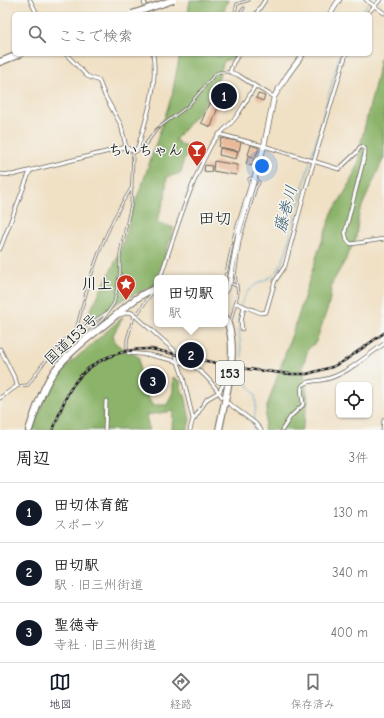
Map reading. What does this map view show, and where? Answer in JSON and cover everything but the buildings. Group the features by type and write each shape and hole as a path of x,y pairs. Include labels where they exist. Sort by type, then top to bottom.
{"highway":[{"path":"138,12 173,0"},
{"path":"0,62 15,56"},
{"name":"国道153号","path":"29,430 50,378 55,370 78,347 136,299 154,289"},
{"name":"153","path":"219,430 232,358 233,343 228,323"}],"street":[{"path":"30,0 36,12"},
{"path":"144,0 146,12"},
{"path":"257,12 265,0"},
{"path":"331,12 339,0"},
{"path":"369,12 380,0"},
{"path":"367,1 384,13"},
{"path":"68,56 87,76 100,82 105,96 121,125 126,147 134,152 138,147 152,98 155,67 153,56"},
{"path":"238,56 230,72 274,97"},
{"path":"228,285 239,231 264,146 274,97 302,56"},
{"path":"238,304 261,313 266,312 275,281 285,266 345,56"},
{"path":"161,275 189,193 210,146 219,134 227,128 236,117 255,86"},
{"path":"219,134 339,169 356,153 360,147 363,147 365,154 345,232 347,240 350,244 384,239"},
{"path":"0,174 12,175 126,147"},
{"path":"0,249 30,171"},
{"path":"242,329 242,313 244,306"},
{"path":"117,315 120,316 129,312 135,315 172,348 183,377 194,419"},
{"path":"282,430 291,416 303,405 302,386 304,384 336,376 384,344"},
{"path":"0,349 17,386 0,398"},
{"path":"128,353 138,353 177,360 192,365 219,392 222,397"},
{"path":"190,430 194,419 207,400 219,392 226,379 229,377"},
{"path":"105,430 106,401"},
{"path":"228,403 251,419 261,430"},
{"path":"383,430 384,420"}],"lane":[{"path":"235,12 237,4 249,0"},
{"path":"241,12 244,8"},
{"path":"78,347 80,340 97,325 114,303 120,273 120,254 131,205 134,152 141,150 157,128 188,106 215,74 223,71 230,72"},
{"path":"226,275 234,236 250,184 249,179 255,178 259,183 256,187 240,240 235,275 238,304 231,320"},
{"path":"75,334 95,260 120,205 132,186"},
{"path":"232,284 237,286"},
{"path":"127,348 135,315 154,291"},
{"path":"17,386 28,385 50,355 67,338 108,312"}],"green space":[{"path":"190,0 228,0 224,12 188,12"},
{"path":"384,53 384,157 359,213 356,238 332,283 329,304 316,342 308,349 303,366 308,401 302,430 264,430 267,406 298,317 316,258 332,213 348,187 360,159 361,142 377,76 379,61"},
{"path":"180,56 235,56 234,58 224,61 217,82 198,113 175,140 189,149 183,162 181,173 167,177 165,198 157,222 174,228 158,275 154,275 154,285 118,302 81,328 120,253 132,211 172,95"},
{"path":"123,317 113,335 116,344 139,357 142,382 152,405 167,405 173,392 173,377 180,381 183,394 185,395 190,420 187,430 172,430 173,411 146,415 149,430 32,430 49,388 60,372"}],"waterway":[{"name":"藤巻川","path":"361,12 368,4"},
{"name":"藤巻川","path":"311,159 339,56"},
{"name":"藤巻川","path":"242,357 239,329 242,302 246,294 257,284 269,278 276,272 282,262 310,162"},
{"name":"藤巻川","path":"243,374 242,376 255,395 256,405 253,430"}],"railway":[{"path":"53,430 67,395 80,376 98,362 118,353 140,349 151,349 239,368 290,374 307,374 332,367 344,361 384,333"}],"place":[{"name":"田切体育館","path":"224,96"},
{"name":"ちいちゃん","path":"197,167"},
{"name":"川上","path":"126,301"},
{"name":"田切駅","path":"191,355"},
{"name":"聖徳寺","path":"153,381"}],"district":[{"name":"田切","path":"215,218"}]}
